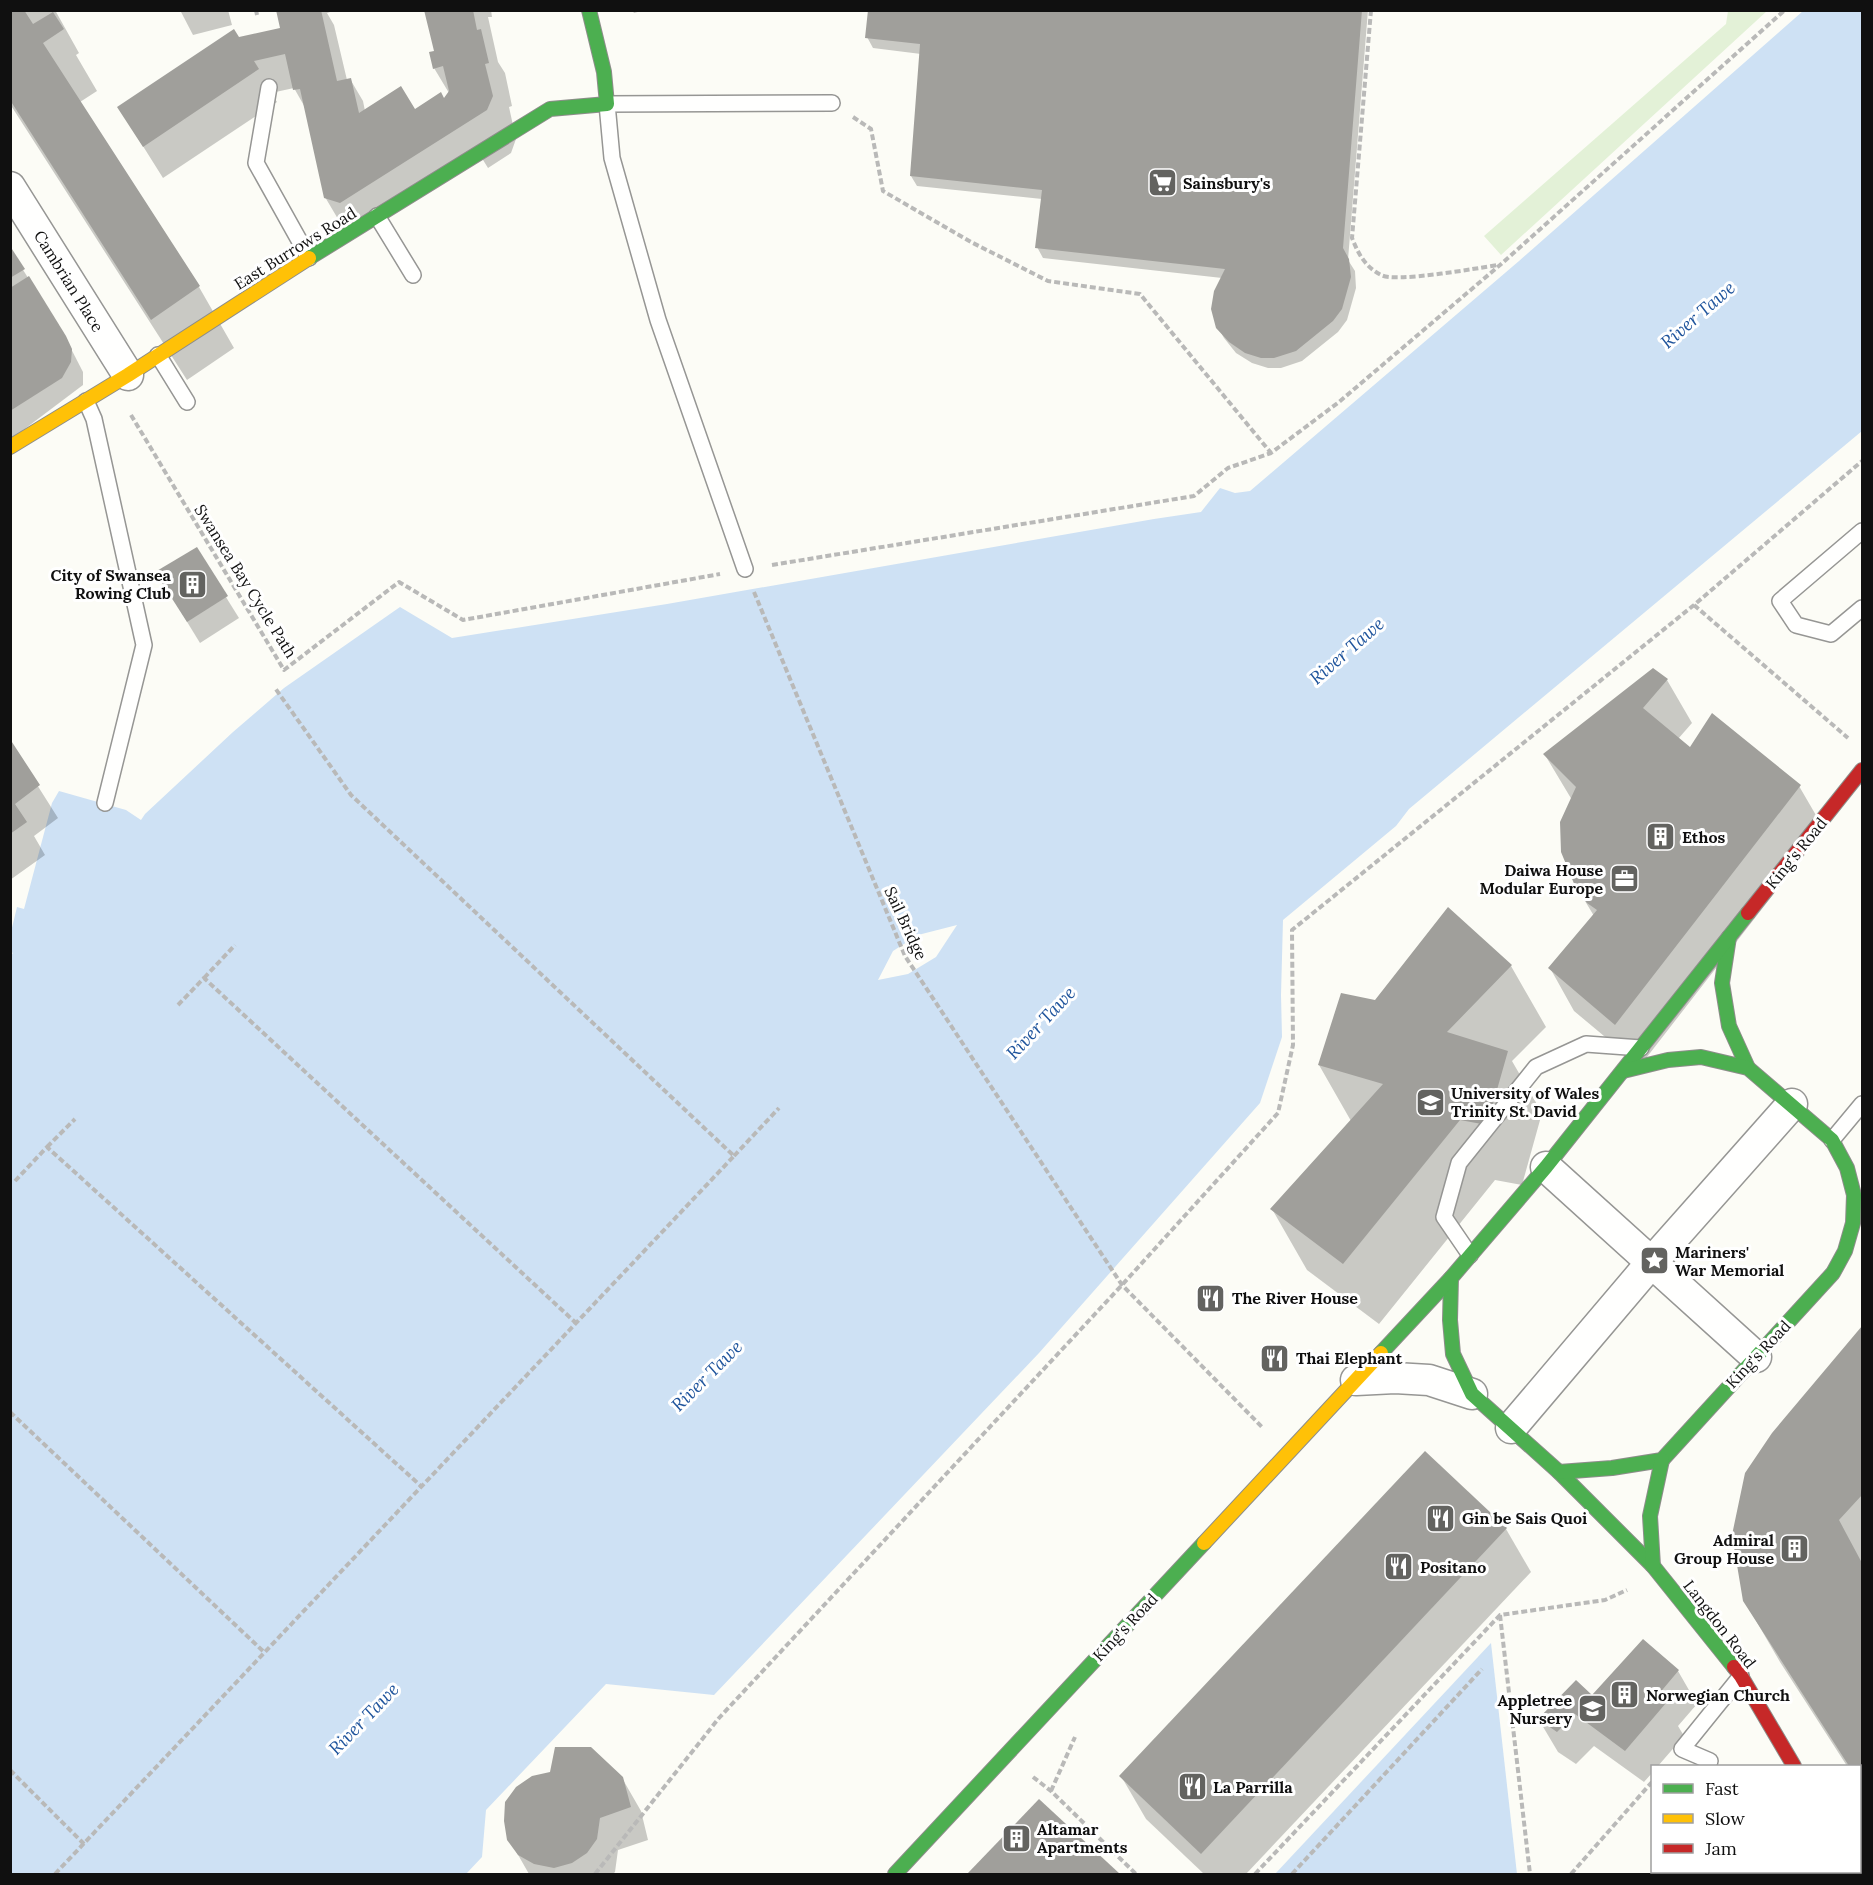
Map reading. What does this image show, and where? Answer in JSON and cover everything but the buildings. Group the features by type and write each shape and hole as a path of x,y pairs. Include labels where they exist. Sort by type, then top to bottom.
{"street":[{"path":"589,10 603,72 607,104"},
{"name":"East Burrows Road","path":"10,447 121,380 309,258 550,108 607,104"},
{"name":"Cambrian Place","path":"10,187 121,380"},
{"name":"King's Road","path":"895,1875 1451,1278 1623,1071 1863,770"},
{"name":"King's Road","path":"1730,936 1722,983 1729,1026 1748,1068"},
{"name":"King's Road","path":"1623,1071 1668,1060 1701,1057 1748,1068 1832,1140 1847,1168 1854,1195 1853,1223 1845,1251 1833,1273 1662,1460"},
{"path":"1510,1428 1651,1263 1792,1104"},
{"path":"1545,1167 1756,1357"},
{"path":"1451,1278 1450,1320 1453,1354 1472,1394 1559,1472 1612,1468 1662,1460 1650,1516 1653,1566"},
{"path":"1356,1380 1395,1378 1429,1380 1472,1394"},
{"name":"Langdon Road","path":"1559,1472 1653,1566 1741,1676 1793,1765"}],"lane":[{"path":"269,87 256,163 309,258"},
{"path":"745,570 658,320 612,158 607,104 832,103"},
{"path":"377,216 413,275"},
{"path":"158,355 187,402"},
{"path":"86,400 94,419 144,645 105,803"},
{"path":"1863,531 1780,601 1796,625 1831,634 1863,608"},
{"path":"1470,1255 1444,1216 1459,1163 1536,1067 1586,1044 1641,1048"},
{"path":"1832,1140 1863,1104"},
{"path":"1710,1761 1682,1749 1741,1676"}],"path":[{"path":"1371,10 1352,238 1360,258 1382,276 1412,277 1500,265"},
{"path":"745,570 1194,496 1228,468 1271,453 1339,402 1500,265 1785,10"},
{"path":"832,103 871,129 883,191 971,242 1047,281 1140,294 1271,453"},
{"name":"Swansea Bay Cycle Path","path":"121,380 284,670 399,582 463,620 745,570"},
{"path":"596,1875 719,1718 1122,1285 1278,1113 1293,1045 1292,930 1694,605 1863,461"},
{"name":"Sail Bridge","path":"745,570 904,956 1122,1285 1287,1453"},
{"path":"1694,605 1854,743"},
{"path":"275,688 351,795 734,1156"},
{"path":"178,1005 235,945"},
{"path":"204,978 576,1323"},
{"path":"55,1875 779,1108"},
{"path":"15,1182 75,1119"},
{"path":"47,1147 422,1487"},
{"path":"10,1412 265,1653"},
{"path":"1255,1875 1500,1615 1605,1600"},
{"path":"1500,1615 1530,1875"},
{"path":"1292,1875 1482,1669"},
{"path":"10,1770 84,1844"},
{"path":"1571,1875 1651,1784"},
{"path":"1051,1791 1136,1875"}],"green space":[{"path":"1728,11 1767,11 1501,255 1484,236 1726,24"}],"water":[{"name":"River Tawe","path":"1803,11 1862,11 1862,431 1409,809 1396,826 1283,920 1282,1037 1260,1103 1039,1353 714,1695 606,1684 486,1810 482,1857 466,1874 11,1874 10,956 13,953 10,936 17,907 24,909 52,803 59,791 126,810 141,820 233,732 284,688 400,607 452,638 667,604 1201,512 1220,488 1235,493 1250,491 1519,261","holes":["957,925 936,957 908,974 878,980 893,951 918,935"]},
{"path":"1491,1643 1517,1874 1275,1874"}],"traffic: fast":[{"path":"309,258 550,109 607,104 604,72 589,10"},
{"path":"1381,1353 1451,1278 1546,1167 1748,913"},
{"path":"1729,937 1722,983 1729,1026 1748,1068"},
{"path":"1559,1472 1612,1468 1662,1460 1833,1273 1845,1251 1853,1223 1854,1195 1847,1168 1832,1140 1748,1068 1701,1057 1668,1060 1623,1071"},
{"path":"1451,1278 1450,1320 1453,1354 1472,1394 1559,1472 1653,1566 1734,1667"},
{"path":"1653,1566 1650,1516 1662,1460"},
{"path":"895,1874 1204,1543"}],"traffic: slow":[{"path":"10,447 128,375 309,258"},
{"path":"1204,1543 1381,1353"}],"traffic: jam":[{"path":"1748,913 1862,770"},
{"path":"1734,1667 1793,1765"}],"place":[{"name":"Sainsbury's","path":"1162,183"},
{"name":"City of Swansea Rowing Club","path":"192,584"},
{"name":"Ethos","path":"1661,837"},
{"name":"Daiwa House Modular Europe","path":"1624,879"},
{"name":"University of Wales Trinity St. David","path":"1430,1102"},
{"name":"Mariners' War Memorial","path":"1654,1261"},
{"name":"The River House","path":"1211,1298"},
{"name":"Thai Elephant","path":"1275,1358"},
{"name":"Gin be Sais Quoi","path":"1441,1518"},
{"name":"Admiral Group House","path":"1795,1549"},
{"name":"Positano","path":"1399,1567"},
{"name":"Norwegian Church","path":"1625,1695"},
{"name":"Appletree Nursery","path":"1593,1709"},
{"name":"La Parrilla","path":"1192,1787"},
{"name":"Altamar Apartments","path":"1016,1838"}]}
